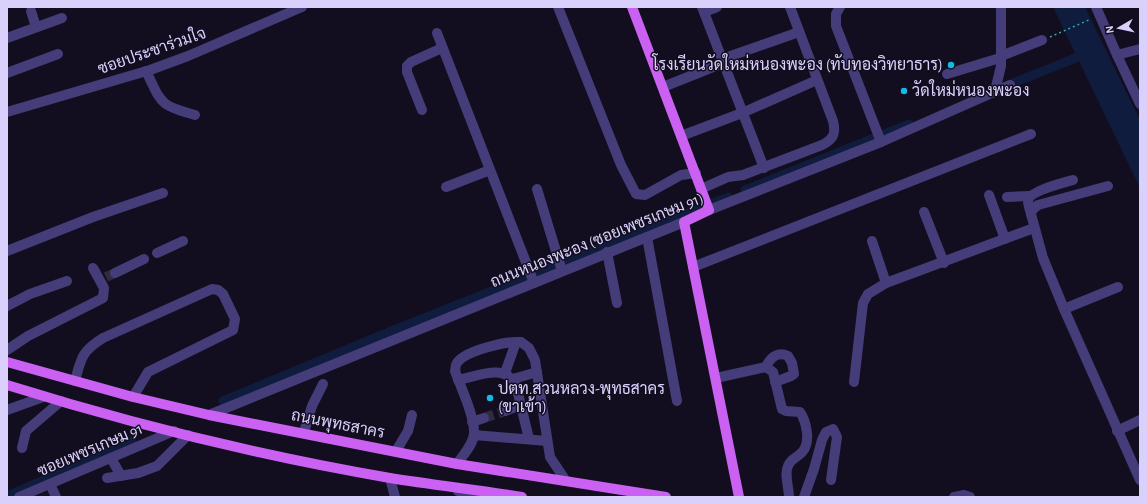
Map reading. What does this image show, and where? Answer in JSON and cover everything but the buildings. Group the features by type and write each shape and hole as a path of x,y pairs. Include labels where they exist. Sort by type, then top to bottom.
{"main road":[{"path":"632,7 710,210"},
{"name":"ถนนหนองพะอง (ซอยเพชรเกษม 91)","path":"684,222 710,210"},
{"path":"684,222 739,497"},
{"name":"ถนนพุทธสาคร","path":"7,362 133,397 209,415 304,432 457,464 666,497"},
{"path":"7,386 43,397 188,435 289,458 390,478 522,497"}],"street":[{"name":"ซอยประชาร่วมใจ","path":"7,112 146,71 188,56 302,7"},
{"path":"558,7 621,165 636,194 645,195 681,175 696,173"},
{"path":"717,7 703,9 764,168"},
{"path":"701,189 728,178 744,175 764,168 830,141 834,136 836,130 833,121 790,7"},
{"path":"840,7 836,14 836,26 880,142"},
{"path":"995,91 1000,72 1001,7"},
{"path":"1096,7 1140,104"},
{"path":"31,12 36,27"},
{"path":"7,38 62,18"},
{"path":"663,87 723,61 799,32"},
{"path":"437,33 534,283"},
{"path":"947,74 1001,57 1042,40"},
{"path":"422,110 407,72 407,66 411,62 442,48"},
{"path":"1117,56 1140,49"},
{"path":"7,73 58,54"},
{"path":"146,71 162,102 176,110 195,114"},
{"path":"681,136 742,113 817,80"},
{"name":"ถนนหนองพะอง (ซอยเพชรเกษม 91)","path":"710,210 880,142 1010,85"},
{"path":"693,267 1031,134"},
{"path":"446,187 490,170"},
{"path":"1007,197 1030,196 1036,192 1073,180"},
{"path":"1031,214 1033,209 1038,205 1108,186"},
{"path":"537,189 562,271"},
{"path":"7,251 163,193"},
{"path":"988,195 1005,239"},
{"path":"1030,196 1028,202 1043,258 1117,431 1140,480"},
{"path":"924,212 944,263"},
{"name":"ถนนหนองพะอง (ซอยเพชรเกษม 91)","path":"209,415 684,222"},
{"path":"854,382 863,303 868,294 886,283 944,263 1034,228"},
{"path":"647,237 677,400"},
{"path":"157,253 183,241"},
{"path":"872,241 886,283"},
{"path":"607,252 617,303"},
{"path":"7,350 28,336 103,298 107,277 144,259"},
{"path":"93,268 107,277"},
{"path":"7,306 30,294 67,281"},
{"path":"1064,309 1118,286"},
{"path":"74,381 82,357 89,347 104,338 212,290 218,290 223,294 235,318 233,330 148,372 133,397"},
{"path":"516,342 509,376 521,405 529,439"},
{"path":"457,464 470,446 474,435 472,422 455,371 456,364 462,358 490,346 521,342 529,348 535,360 550,457 566,481"},
{"path":"716,378 766,367 772,357 781,354 788,356 792,363 794,374 775,382"},
{"path":"766,367 773,372 782,409 800,412 804,418 807,434 807,446 803,452 791,460 787,467 789,497"},
{"path":"458,380 497,372 509,376 537,372"},
{"path":"304,432 312,406 323,384"},
{"path":"7,410 43,397"},
{"path":"22,448 26,431 61,401"},
{"path":"505,411 521,405"},
{"path":"396,451 408,431 412,415"},
{"path":"472,422 484,418"},
{"path":"1117,431 1140,420"},
{"path":"804,497 822,440 826,432 833,429 837,436 831,480"},
{"name":"ซอยเพชรเกษม 91","path":"19,497 174,431"},
{"path":"107,478 138,473 157,466 188,435"},
{"path":"474,435 547,441"},
{"path":"111,458 121,476"},
{"path":"390,478 395,497"},
{"path":"427,483 479,497"},
{"path":"50,484 56,497"},
{"path":"954,497 957,495 972,497"}],"path":[{"path":"1042,40 1092,19"}],"water":[{"path":"1053,7 1085,7 1140,120 1140,188"}],"waterway":[{"path":"1003,87 1088,53"},
{"path":"745,190 909,124"},
{"path":"223,401 394,330 728,197"},
{"path":"7,496 132,441"}],"tunnel":[{"path":"106,277 115,273"},
{"path":"484,418 505,411"}],"place":[{"name":"โรงเรียนวัดใหม่หนองพะอง (ทับทองวิทยาธาร)","path":"951,65"},
{"name":"วัดใหม่หนองพะอง","path":"904,91"},
{"name":"ปตท.สวนหลวง-พุทธสาคร (ขาเข้า)","path":"490,398"}]}
